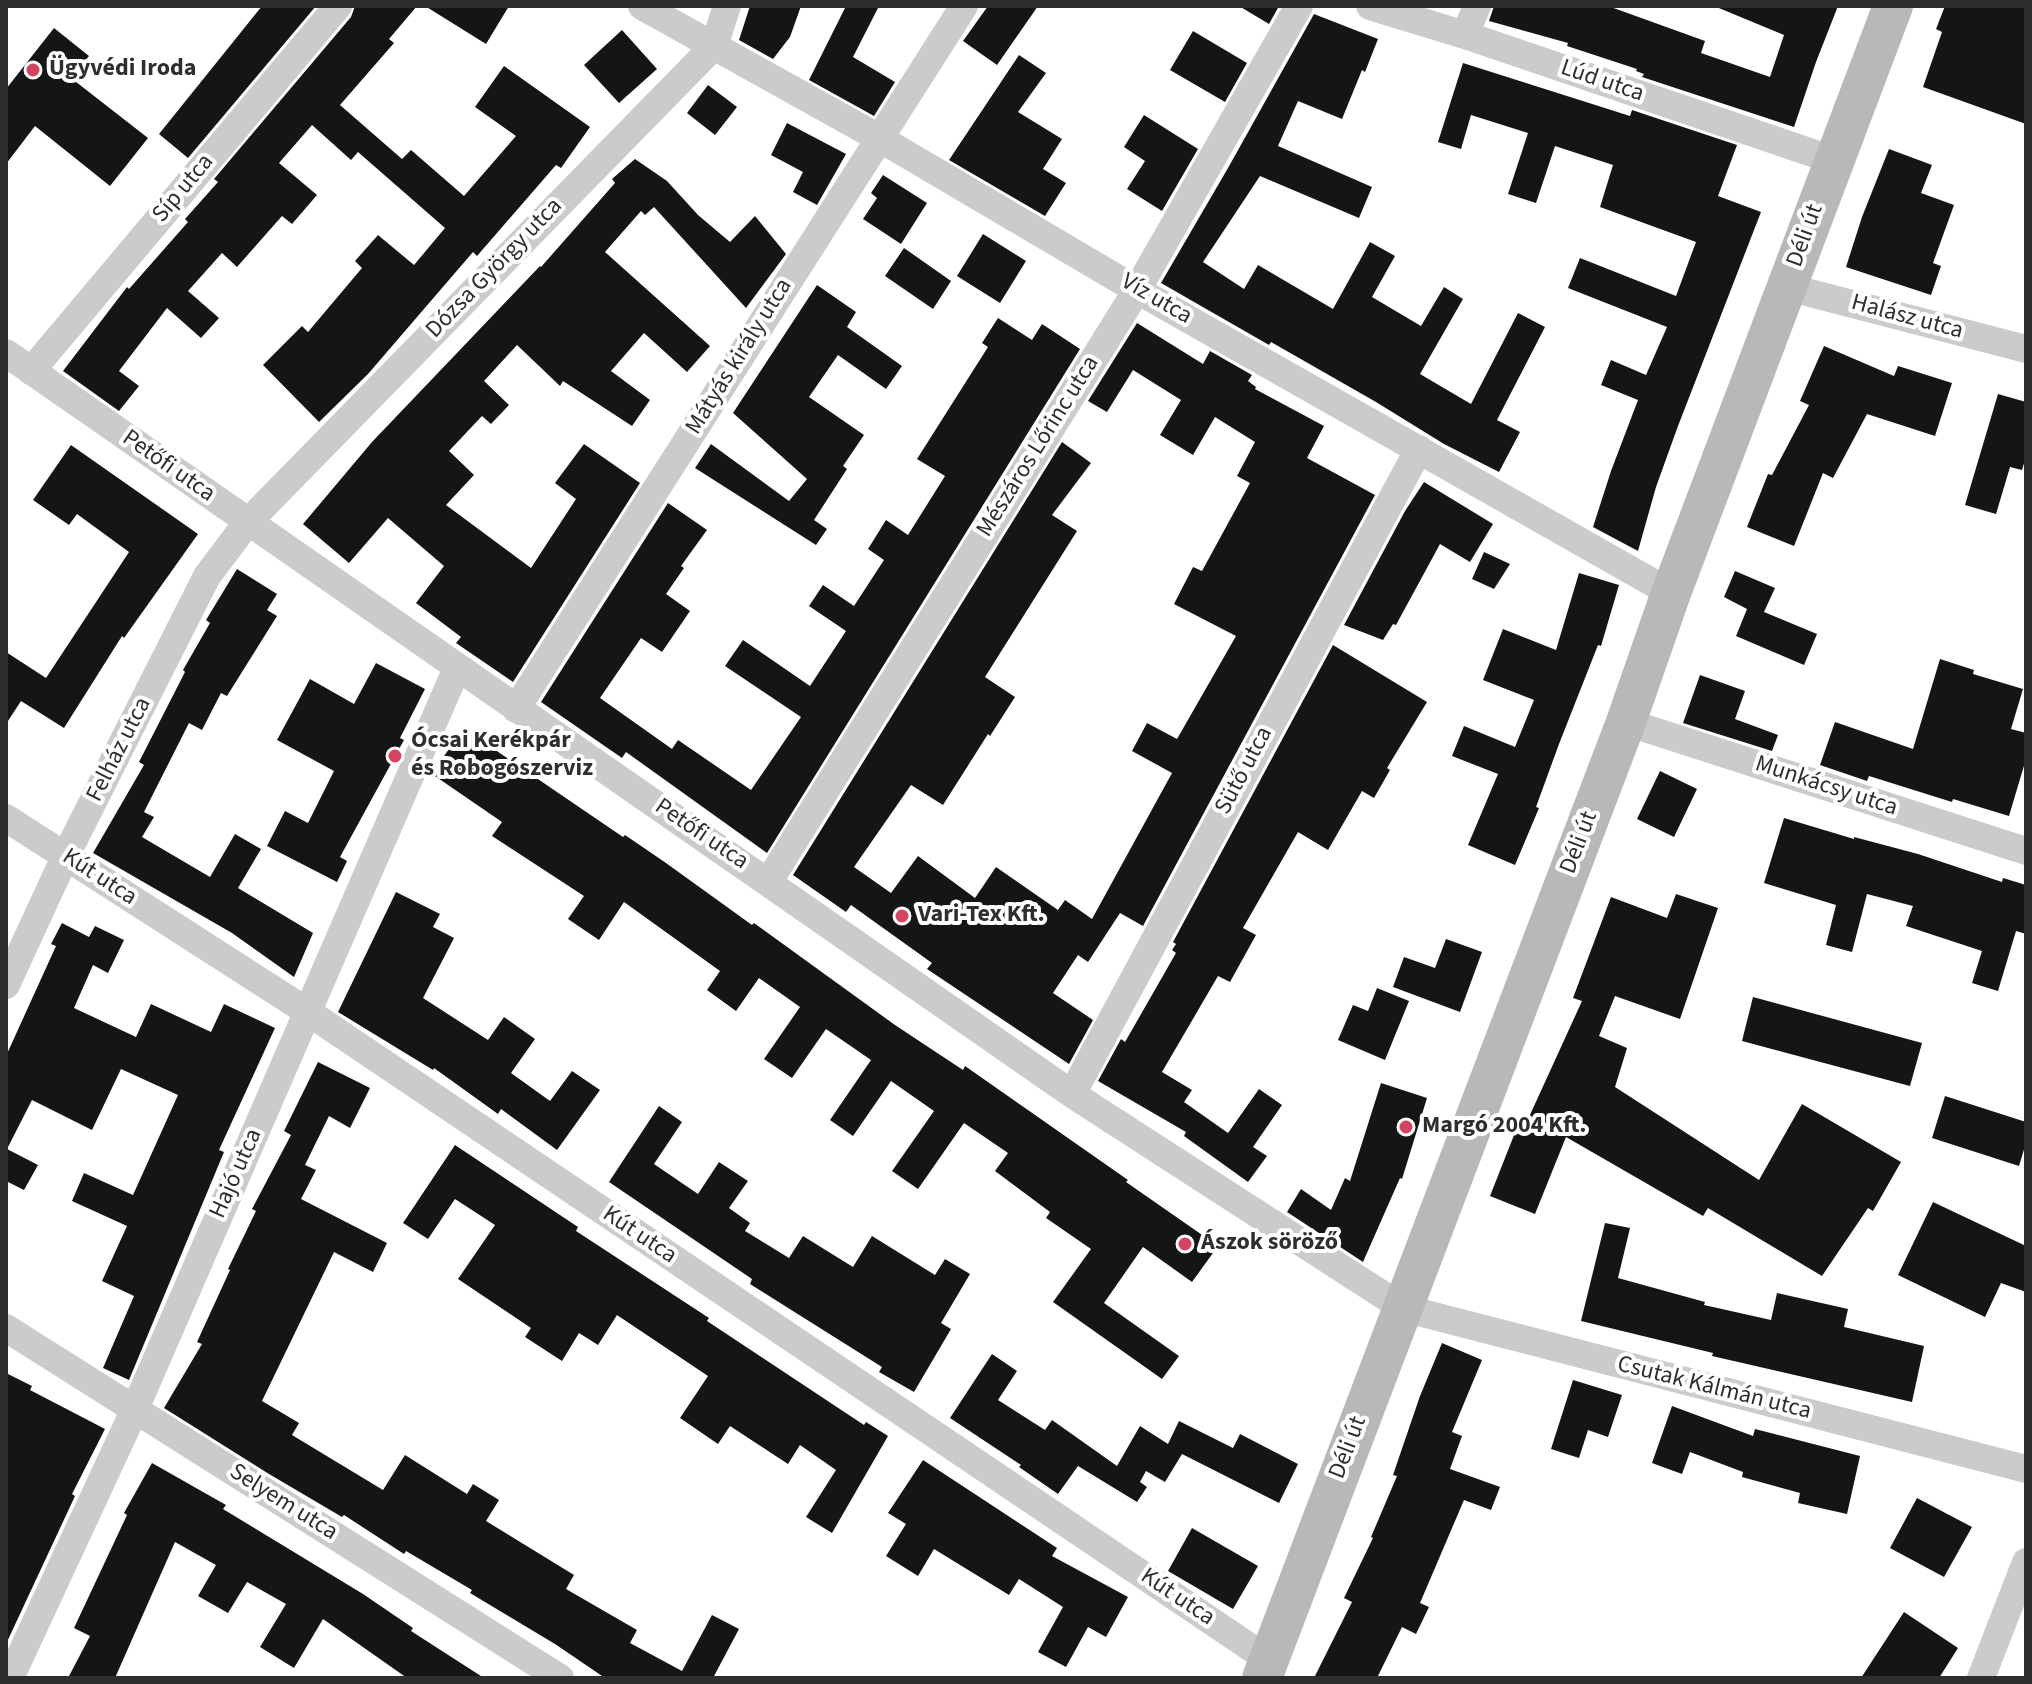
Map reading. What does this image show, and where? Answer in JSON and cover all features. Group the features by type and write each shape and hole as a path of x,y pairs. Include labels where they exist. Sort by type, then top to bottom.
{"street":[{"name":"Síp utca","path":"31,371 338,6"},
{"name":"Víz utca","path":"642,6 879,138 1137,290 1671,593"},
{"name":"Dózsa György utca","path":"247,523 714,46 727,6"},
{"name":"Mátyás király utca","path":"516,709 964,6"},
{"name":"Mészáros Lőrinc utca","path":"769,881 1137,290 1299,6"},
{"name":"Lúd utca","path":"1370,6 1465,35 1833,160"},
{"path":"1465,35 1477,6"},
{"name":"Déli út","path":"1266,1669 1626,722 1671,593 1893,6"},
{"name":"Halász utca","path":"1787,287 2026,349"},
{"name":"Petőfi utca","path":"6,353 1072,1094 1403,1308"},
{"name":"Sütő utca","path":"1072,1094 1419,449"},
{"name":"Felház utca","path":"6,985 65,857 207,576 247,523"},
{"name":"Hajó utca","path":"10,1678 135,1409 457,668"},
{"name":"Munkácsy utca","path":"1626,722 2026,851"},
{"name":"Kút utca","path":"6,818 308,1012 1266,1669"},
{"name":"Csutak Kálmán utca","path":"1403,1308 2026,1469"},
{"name":"Selyem utca","path":"6,1328 560,1678"},
{"path":"1981,1678 2026,1562"}],"building":[{"path":"262,6 316,6 188,158 159,134"},
{"path":"355,6 417,6 389,39 394,43 340,105 402,159 411,150 464,196 516,136 475,107 504,66 590,127 561,168 556,165 477,256 473,252 368,374 319,422 263,365 302,326 308,332 362,268 355,261 378,235 414,265 445,228 358,152 351,160 312,125 279,163 317,195 292,224 282,216 237,267 222,253 188,291 219,318 201,338 167,308 119,371 139,386 119,411 63,371 127,287 129,289 188,222 185,219 218,182 214,179 351,17"},
{"path":"425,6 509,6 486,44"},
{"path":"750,6 801,6 790,37 773,59 739,40"},
{"path":"846,6 879,6 853,57 895,82 874,116 809,80"},
{"path":"988,6 1038,6 997,65 963,41"},
{"path":"1239,6 1279,6 1269,24"},
{"path":"1494,6 1608,6 1705,41 1701,53 1770,77 1784,35 1714,6 1838,6 1794,127 1642,77 1644,74 1637,69 1567,46 1568,43 1489,21"},
{"path":"1945,6 2026,6 2026,124 1923,87 1942,32 1936,29"},
{"path":"1314,14 1378,39 1342,119 1298,101 1278,146 1372,187 1359,218 1260,176 1203,262 1244,289 1258,265 1333,309 1370,242 1395,256 1372,297 1421,326 1444,287 1463,299 1420,374 1471,404 1518,313 1545,327 1497,420 1520,432 1499,472 1444,444 1271,342 1269,345 1161,283"},
{"path":"54,28 89,56 71,78 148,138 110,186 35,126 6,164 6,89"},
{"path":"622,30 657,69 619,103 584,65"},
{"path":"1193,31 1247,63 1225,102 1170,70"},
{"path":"1019,55 1046,73 1018,112 1062,139 1043,169 1066,183 1045,216 949,160"},
{"path":"1463,63 1630,116 1632,110 1737,145 1718,196 1761,212 1678,426 1638,551 1593,527 1638,400 1601,385 1611,360 1646,375 1667,327 1568,288 1580,258 1676,296 1696,242 1600,207 1613,165 1555,146 1536,203 1508,194 1528,133 1471,115 1461,149 1438,142"},
{"path":"708,85 737,107 715,135 687,113"},
{"path":"1144,115 1198,149 1162,211 1127,189 1145,161 1124,147"},
{"path":"787,123 846,154 817,205 793,192 803,172 771,155"},
{"path":"1889,149 1932,165 1921,193 1954,205 1933,263 1941,266 1931,295 1846,267"},
{"path":"635,159 667,181 698,215 730,242 755,216 786,254 746,308 654,207 645,215 641,211 605,252 710,346 687,372 644,333 611,371 650,400 632,426 563,381 560,386 517,345 484,381 509,405 491,424 482,416 449,451 474,475 446,505 531,568 576,499 555,483 584,444 640,483 513,682 456,643 461,637 416,603 444,566 388,518 349,563 303,524 372,442 541,267 615,183 612,179"},
{"path":"883,175 927,203 901,244 863,219 877,198 871,193"},
{"path":"983,234 1026,261 1000,303 957,276"},
{"path":"904,248 951,281 933,309 885,276"},
{"path":"817,285 856,312 847,327 902,366 886,389 838,355 809,397 864,435 843,466 847,469 814,520 827,529 816,545 695,468 711,444 789,501 807,479 733,413"},
{"path":"998,318 1032,340 1042,324 1080,349 767,853 626,752 622,758 541,702 668,503 707,530 681,566 684,568 666,594 690,611 662,652 641,638 600,698 672,749 678,740 751,790 801,717 725,666 743,640 810,686 846,631 809,606 823,585 854,606 884,560 868,549 886,520 908,535 945,476 917,459 988,347 982,343"},
{"path":"1137,323 1203,364 1210,351 1252,375 1248,381 1255,389 1324,426 1307,458 1375,495 1143,926 1120,913 1088,962 1078,955 1053,993 1093,1020 1069,1064 927,969 932,963 851,905 846,912 793,875 1062,442 1091,463 1052,515 1077,531 985,677 1015,697 943,805 911,785 854,867 891,893 918,856 975,898 996,867 1058,910 1065,900 1092,919 1172,773 1132,751 1147,723 1177,739 1236,636 1174,604 1193,567 1202,571 1250,483 1237,476 1255,442 1215,417 1193,455 1160,435 1181,400 1133,370 1107,412 1088,401"},
{"path":"1824,346 1894,376 1898,366 1952,383 1935,436 1867,414 1833,478 1823,473 1794,546 1747,527 1768,474 1772,475 1809,405 1800,401"},
{"path":"1998,394 2026,402 2026,457 2022,470 2010,467 1996,514 1965,505"},
{"path":"71,445 198,534 124,638 122,636 64,728 21,701 6,724 6,652 46,678 129,552 77,514 69,525 33,500"},
{"path":"1424,482 1493,524 1470,562 1440,544 1396,625 1393,624 1383,640 1344,625 1405,511"},
{"path":"1484,552 1510,564 1494,589 1472,579"},
{"path":"237,569 277,594 267,610 277,616 227,696 221,693 202,730 189,723 144,812 154,817 142,837 210,877 235,834 261,849 238,888 313,933 294,977 232,933 93,853 144,765 139,762 185,672 183,670 210,623 206,620"},
{"path":"1735,571 1775,588 1764,612 1817,634 1804,665 1736,636 1747,609 1724,597"},
{"path":"1579,573 1619,585 1601,646 1598,645 1559,744 1536,807 1539,808 1515,865 1468,845 1498,774 1452,756 1464,726 1515,747 1534,700 1483,680 1503,629 1556,650"},
{"path":"1333,645 1427,702 1387,768 1390,770 1374,798 1362,791 1328,850 1298,832 1243,928 1256,935 1230,982 1218,976 1162,1072 1192,1090 1184,1102 1228,1133 1259,1089 1282,1105 1253,1147 1267,1156 1248,1182 1184,1136 1186,1132 1098,1081 1121,1039 1125,1042 1176,953 1172,950 1176,944 1173,942"},
{"path":"1940,659 1974,670 1973,674 2023,689 2011,729 2026,733 2026,759 2009,816 1869,776 1867,781 1820,765 1835,722 1913,749"},
{"path":"376,663 425,689 400,738 404,740 340,857 347,861 337,882 267,846 285,811 308,823 334,771 277,740 310,679 354,704"},
{"path":"1700,675 1745,691 1735,719 1778,735 1772,751 1683,723"},
{"path":"463,728 623,837 625,835 752,925 754,923 895,1025 963,1070 965,1066 1218,1246 1192,1282 1143,1247 1104,1303 1179,1356 1162,1379 1053,1302 1091,1249 1046,1218 1050,1212 995,1171 1008,1153 964,1123 918,1189 892,1171 934,1111 891,1081 853,1136 830,1120 871,1060 826,1029 792,1078 764,1059 800,1007 759,978 736,1011 707,990 720,971 624,902 599,940 568,919 584,896 492,836 502,822 432,774"},
{"path":"1660,771 1697,789 1674,837 1637,819"},
{"path":"1784,818 1918,854 2002,882 2003,878 2026,885 2026,934 2016,931 1998,991 1972,983 1982,951 1906,926 1913,906 1867,894 1852,952 1826,945 1836,905 1764,883"},
{"path":"396,892 440,914 433,927 454,938 423,998 488,1040 504,1017 535,1039 511,1073 550,1101 572,1071 600,1090 557,1150 501,1109 498,1114 434,1068 338,1012"},
{"path":"1676,894 1718,908 1680,1019 1615,996 1599,1036 1627,1048 1615,1087 1759,1180 1802,1104 1901,1162 1873,1211 1868,1208 1822,1276 1708,1208 1703,1216 1566,1137 1535,1214 1490,1196 1518,1125 1524,1128 1582,1001 1573,998 1611,897 1667,918"},
{"path":"62,923 89,937 95,926 124,940 108,973 93,965 74,1008 136,1037 151,1004 211,1032 224,1004 275,1028 219,1150 224,1152 129,1380 103,1368 134,1296 102,1281 127,1226 72,1201 84,1173 133,1195 178,1095 121,1069 92,1130 32,1100 7,1149 38,1165 24,1190 6,1181 6,1056 56,946 51,944"},
{"path":"1446,939 1482,952 1460,1012 1393,987 1404,957 1435,968"},
{"path":"1377,988 1409,1001 1385,1060 1338,1040 1353,1005 1368,1011"},
{"path":"1753,997 1922,1043 1910,1086 1742,1041"},
{"path":"318,1062 370,1088 350,1128 329,1116 305,1165 316,1170 301,1199 387,1243 373,1272 334,1252 262,1401 299,1423 292,1435 383,1490 405,1455 467,1494 473,1484 499,1500 486,1521 574,1575 566,1589 637,1630 630,1643 682,1671 712,1615 739,1629 713,1678 605,1678 470,1593 472,1590 406,1551 404,1554 164,1408 202,1344 197,1342 256,1211 252,1209 291,1135 284,1131"},
{"path":"1381,1083 1427,1098 1402,1179 1363,1262 1287,1212 1301,1189 1331,1210 1345,1178 1350,1181"},
{"path":"1945,1096 2026,1122 2026,1143 2019,1166 1932,1138"},
{"path":"659,1106 682,1122 654,1164 698,1194 719,1162 748,1181 729,1208 750,1223 745,1231 789,1258 803,1236 853,1267 872,1236 935,1275 945,1259 970,1274 941,1323 951,1329 914,1392 879,1372 882,1367 750,1284 752,1279 609,1182"},
{"path":"455,1145 578,1227 576,1231 709,1318 707,1321 864,1425 866,1422 888,1436 832,1533 806,1517 836,1470 800,1445 788,1464 730,1426 718,1444 680,1418 708,1376 617,1315 598,1345 579,1333 562,1361 525,1337 531,1328 458,1279 495,1225 455,1199 428,1239 403,1223"},
{"path":"1933,1202 2026,1246 2026,1292 2001,1283 1985,1317 1898,1275"},
{"path":"1605,1223 1630,1228 1618,1278 1705,1302 1704,1305 1771,1320 1777,1293 1848,1309 1844,1327 1924,1346 1912,1402 1712,1356 1713,1353 1581,1321"},
{"path":"1442,1343 1482,1360 1452,1432 1462,1436 1450,1469 1500,1487 1491,1510 1464,1500 1420,1603 1429,1607 1416,1634 1402,1627 1377,1678 1314,1678 1352,1602 1344,1598 1373,1538 1397,1476 1393,1475"},
{"path":"992,1354 1017,1371 998,1400 1045,1430 1052,1420 1117,1466 1140,1426 1168,1444 1179,1421 1233,1448 1240,1434 1298,1464 1279,1503 1182,1454 1165,1482 1146,1471 1140,1482 1147,1487 1137,1502 1078,1466 1058,1494 1019,1467 1021,1465 950,1418"},
{"path":"6,1373 32,1386 30,1390 105,1429 72,1494 75,1496 6,1644"},
{"path":"1573,1380 1622,1395 1608,1437 1588,1430 1579,1458 1551,1449"},
{"path":"1672,1406 1753,1436 1755,1429 1860,1456 1847,1514 1798,1503 1800,1493 1742,1477 1743,1472 1690,1452 1682,1474 1652,1463"},
{"path":"923,1460 1057,1548 1052,1556 1128,1597 1106,1637 1088,1627 1066,1667 1038,1652 1063,1607 1019,1579 1009,1595 934,1549 918,1576 886,1556 906,1524 888,1513"},
{"path":"152,1463 226,1505 223,1509 363,1594 413,1628 411,1631 484,1678 407,1678 323,1619 294,1668 260,1647 286,1604 247,1582 228,1613 198,1596 216,1565 175,1542 115,1678 68,1678 90,1636 74,1628 127,1515 124,1513"},
{"path":"1917,1498 1972,1527 1944,1577 1890,1548"},
{"path":"1192,1528 1258,1566 1233,1609 1168,1571"},
{"path":"1904,1612 1958,1648 1939,1678 1861,1678"}],"place":[{"name":"Ügyvédi Iroda","path":"33,70"},
{"name":"Ócsai Kerékpár és Robogószerviz","path":"395,756"},
{"name":"Vari-Tex Kft.","path":"902,916"},
{"name":"Margó 2004 Kft.","path":"1406,1127"},
{"name":"Ászok söröző","path":"1185,1244"}]}
